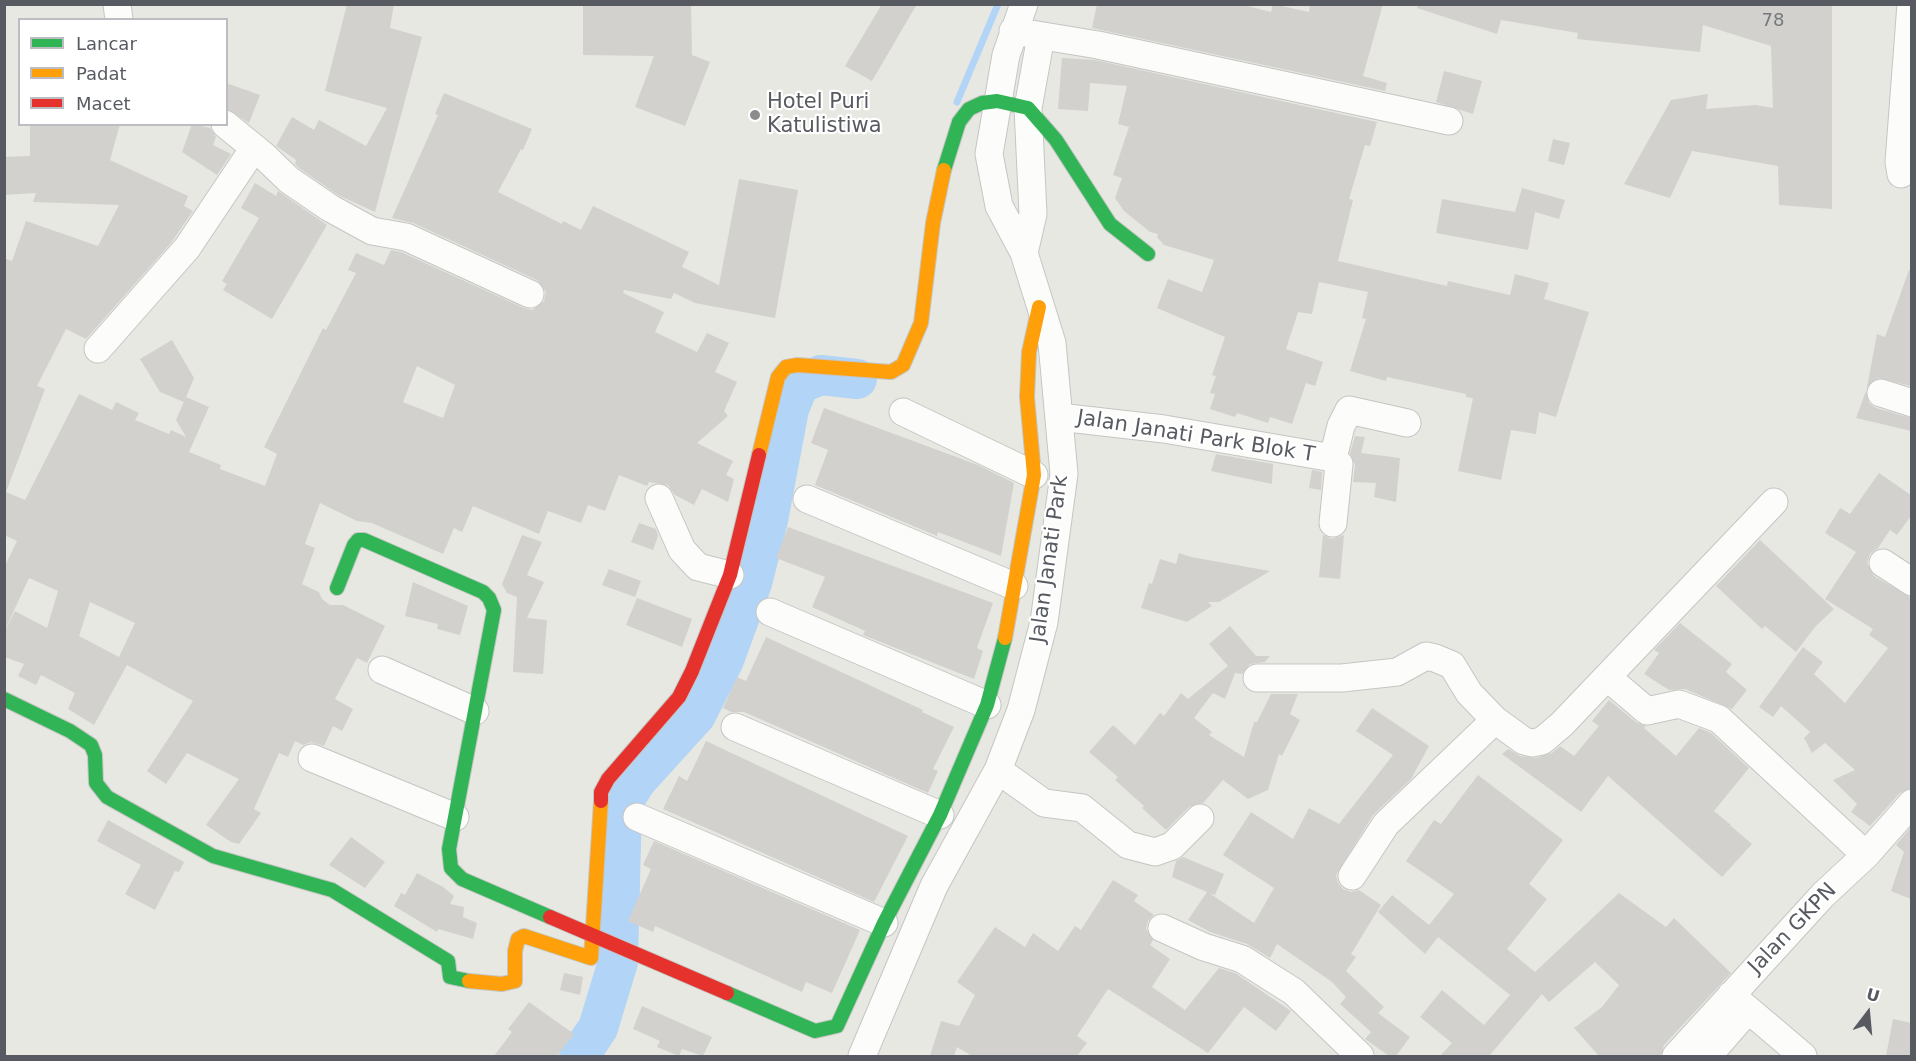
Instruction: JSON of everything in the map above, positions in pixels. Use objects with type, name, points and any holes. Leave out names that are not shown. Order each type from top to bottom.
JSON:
[{"type":"street","name":"Jalan Janati Park","points":[[862,1056],[934,886],[998,770],[1021,710],[1044,622],[1064,474],[1052,343],[1024,253],[999,206],[989,154],[997,101],[1013,31],[1024,4]]},
{"type":"street","points":[[1901,174],[1899,162],[1911,4]]},
{"type":"street","points":[[1013,31],[1098,45],[1449,121]]},
{"type":"street","points":[[1024,253],[1033,214],[1028,108],[1041,36]]},
{"type":"street","points":[[4,699],[70,731],[91,745],[95,755],[96,783],[107,797],[213,856],[332,890],[444,958],[450,963],[450,977],[455,980],[502,984],[516,981],[514,951],[518,939],[524,936],[591,958],[598,939],[601,792],[608,779],[679,697],[692,671],[730,575],[778,377],[786,367],[797,365],[891,372],[903,365],[921,323],[933,224],[951,142],[959,122],[969,110],[982,103],[997,101],[1028,108],[1056,140],[1110,224],[1148,254]]},
{"type":"street","points":[[227,126],[288,180],[330,208],[372,231],[406,237],[530,294]]},
{"type":"street","points":[[98,349],[187,248],[254,148]]},
{"type":"street","points":[[337,588],[354,545],[358,540],[364,540],[483,592],[494,610],[449,849],[451,868],[462,879],[815,1031],[828,1030],[837,1026],[884,923],[940,815],[987,705],[1008,625],[1034,475],[1028,386],[1029,352],[1039,307]]},
{"type":"street","points":[[1881,393],[1911,403]]},
{"type":"street","name":"Jalan Janati Park Blok T","points":[[1333,458],[1335,442],[1349,410],[1407,423]]},
{"type":"street","points":[[903,412],[1034,475]]},
{"type":"street","name":"Jalan Janati Park Blok T","points":[[1059,417],[1164,429],[1333,458],[1339,464],[1332,523]]},
{"type":"street","points":[[659,498],[682,550],[698,567],[730,575]]},
{"type":"street","points":[[807,498],[1014,586]]},
{"type":"street","points":[[1257,678],[1342,678],[1397,672],[1426,656],[1452,664],[1469,693],[1495,720],[1524,741],[1532,743],[1542,741],[1607,677],[1774,502]]},
{"type":"street","points":[[1882,563],[1911,582]]},
{"type":"street","points":[[770,612],[987,705]]},
{"type":"street","points":[[382,670],[475,711]]},
{"type":"street","points":[[1607,677],[1647,711],[1678,704],[1719,719],[1866,855]]},
{"type":"street","points":[[1352,876],[1386,824],[1495,720]]},
{"type":"street","points":[[735,727],[940,815]]},
{"type":"street","points":[[312,758],[455,817]]},
{"type":"street","points":[[998,770],[1044,803],[1082,808],[1128,845],[1155,852],[1172,846],[1200,818]]},
{"type":"street","name":"Jalan GKPN","points":[[1676,1056],[1740,1002],[1822,894],[1866,855],[1911,803]]},
{"type":"street","points":[[637,816],[884,923]]},
{"type":"street","points":[[1162,928],[1204,947],[1242,959],[1285,987],[1360,1056]]},
{"type":"street","points":[[1708,1056],[1740,1002],[1803,1056]]},
{"type":"building","points":[[347,4],[394,4],[390,28],[422,37],[375,212],[338,195],[299,168],[295,164],[296,160],[276,146],[292,117],[314,130],[319,120],[366,146],[387,108],[325,91]]},
{"type":"building","points":[[583,4],[691,5],[692,55],[710,62],[685,126],[635,107],[654,56],[583,55]]},
{"type":"building","points":[[882,4],[917,4],[872,81],[845,66]]},
{"type":"building","points":[[1097,4],[1239,4],[1271,12],[1273,4],[1309,12],[1310,4],[1383,4],[1363,76],[1387,83],[1385,91],[1092,28]]},
{"type":"building","points":[[1418,4],[1832,4],[1832,209],[1779,205],[1778,166],[1692,151],[1670,198],[1624,184],[1671,100],[1708,94],[1706,109],[1755,105],[1773,108],[1771,46],[1703,25],[1700,52],[1577,39],[1578,33],[1501,20],[1497,34],[1417,8]]},
{"type":"building","points":[[1062,58],[1095,60],[1377,122],[1370,146],[1365,145],[1349,199],[1353,200],[1338,261],[1447,286],[1448,281],[1510,295],[1515,274],[1549,283],[1544,299],[1589,312],[1556,417],[1539,412],[1536,434],[1511,430],[1501,480],[1458,471],[1473,398],[1466,397],[1466,394],[1387,377],[1386,381],[1350,371],[1366,319],[1362,318],[1368,292],[1319,282],[1312,314],[1298,312],[1286,349],[1323,362],[1315,386],[1306,383],[1292,424],[1270,417],[1268,423],[1237,413],[1235,417],[1210,409],[1215,394],[1210,393],[1216,376],[1212,375],[1225,337],[1157,308],[1168,279],[1202,292],[1214,260],[1164,245],[1157,237],[1158,234],[1150,232],[1124,211],[1115,198],[1122,178],[1113,175],[1129,127],[1118,124],[1127,86],[1090,83],[1088,111],[1058,109]]},
{"type":"building","points":[[1444,71],[1482,81],[1473,114],[1436,102]]},
{"type":"building","points":[[228,84],[260,95],[249,123],[228,109]]},
{"type":"building","points":[[444,93],[532,129],[523,150],[521,149],[498,192],[562,224],[563,221],[581,230],[593,206],[689,252],[682,267],[719,285],[739,179],[798,190],[775,318],[695,303],[674,293],[671,299],[624,290],[623,293],[664,312],[655,332],[697,352],[707,333],[729,343],[715,372],[737,382],[724,411],[728,416],[697,443],[733,461],[726,475],[734,479],[728,502],[702,489],[694,505],[675,495],[668,485],[649,482],[647,486],[619,475],[605,511],[588,505],[581,523],[548,511],[539,534],[473,506],[462,532],[454,528],[443,554],[372,523],[357,521],[320,503],[305,544],[315,548],[302,584],[319,592],[322,599],[330,605],[343,605],[385,626],[367,663],[357,658],[335,699],[353,709],[342,731],[333,726],[324,746],[311,742],[303,745],[295,741],[288,757],[279,753],[254,809],[261,813],[239,844],[231,842],[206,825],[239,779],[187,753],[166,784],[147,771],[193,701],[127,665],[94,725],[68,709],[75,693],[41,675],[36,685],[18,676],[24,664],[4,657],[4,632],[4,568],[17,541],[4,535],[4,258],[12,261],[26,221],[98,246],[119,205],[33,202],[36,193],[4,195],[4,157],[30,156],[30,126],[119,126],[110,160],[188,196],[184,206],[193,211],[171,243],[86,339],[66,329],[37,386],[45,389],[6,492],[25,500],[79,394],[112,410],[116,402],[139,413],[135,420],[169,434],[171,430],[186,437],[176,420],[186,397],[209,407],[189,452],[221,465],[220,469],[265,486],[277,454],[264,447],[323,328],[326,330],[356,273],[348,270],[356,253],[384,265],[391,250],[401,252],[524,308],[532,310],[544,301],[546,292],[537,280],[413,223],[392,218],[438,115],[435,114]],"holes":[[[417,366],[455,385],[443,418],[403,402]],[[29,578],[58,591],[47,628],[15,611],[4,632]],[[90,602],[135,623],[119,657],[79,636]]]},
{"type":"building","points":[[191,126],[201,126],[210,128],[216,137],[213,145],[231,154],[217,175],[182,152]]},
{"type":"building","points":[[1553,139],[1570,143],[1564,165],[1548,161]]},
{"type":"building","points":[[255,183],[276,196],[278,191],[327,225],[272,319],[223,290],[227,284],[222,281],[259,218],[241,208]]},
{"type":"building","points":[[1522,188],[1565,200],[1559,219],[1535,212],[1528,250],[1436,233],[1442,199],[1515,212]]},
{"type":"building","points":[[1909,270],[1911,270],[1911,386],[1878,378],[1867,387],[1877,334],[1885,337]]},
{"type":"building","points":[[172,340],[194,378],[184,402],[160,392],[140,359]]},
{"type":"building","points":[[1866,391],[1869,403],[1876,408],[1911,418],[1911,431],[1856,418]]},
{"type":"building","points":[[824,408],[978,465],[1014,483],[1001,556],[938,532],[937,536],[815,485],[828,450],[811,443]]},
{"type":"building","points":[[1355,436],[1365,437],[1361,453],[1400,458],[1396,502],[1374,497],[1376,483],[1353,482],[1355,465],[1350,453]]},
{"type":"building","points":[[1216,454],[1273,464],[1272,484],[1211,471]]},
{"type":"building","points":[[1312,470],[1322,472],[1321,490],[1309,488]]},
{"type":"building","points":[[1879,473],[1911,495],[1911,516],[1897,535],[1890,530],[1878,548],[1870,554],[1867,563],[1874,576],[1911,598],[1911,788],[1900,793],[1870,826],[1851,812],[1857,804],[1833,780],[1855,770],[1825,743],[1812,753],[1804,738],[1810,732],[1781,706],[1773,717],[1759,707],[1803,647],[1823,662],[1814,674],[1845,703],[1888,648],[1869,635],[1873,629],[1825,599],[1856,552],[1825,533],[1840,508],[1850,514]]},
{"type":"building","points":[[639,523],[656,529],[658,536],[653,550],[631,542]]},
{"type":"building","points":[[788,527],[993,603],[977,648],[983,651],[974,679],[863,635],[865,631],[812,607],[825,577],[776,558]]},
{"type":"building","points":[[522,535],[542,542],[527,575],[544,582],[527,618],[547,620],[543,674],[513,672],[517,597],[507,593],[502,584]]},
{"type":"building","points":[[1323,535],[1332,539],[1344,535],[1340,579],[1319,577]]},
{"type":"building","points":[[1760,540],[1834,609],[1815,627],[1796,652],[1765,626],[1762,629],[1716,586]]},
{"type":"building","points":[[1179,553],[1270,571],[1219,602],[1208,602],[1212,606],[1187,622],[1141,608],[1160,559],[1176,564]]},
{"type":"building","points":[[609,569],[641,581],[635,597],[602,585]]},
{"type":"building","points":[[413,582],[468,606],[460,635],[437,629],[438,624],[405,616]]},
{"type":"building","points":[[637,598],[692,619],[682,647],[626,625]]},
{"type":"building","points":[[1680,623],[1732,664],[1726,672],[1747,690],[1732,709],[1685,689],[1669,690],[1644,674],[1659,653],[1654,650]]},
{"type":"building","points":[[1230,626],[1256,656],[1270,656],[1265,662],[1250,664],[1242,674],[1235,673],[1225,699],[1213,693],[1194,718],[1212,732],[1209,735],[1244,757],[1254,722],[1257,722],[1271,694],[1298,694],[1290,714],[1300,720],[1282,756],[1279,754],[1268,790],[1248,799],[1223,780],[1203,803],[1189,807],[1166,830],[1115,780],[1118,777],[1089,752],[1113,725],[1135,745],[1160,713],[1164,716],[1181,693],[1188,699],[1228,666],[1209,644]]},
{"type":"building","points":[[766,637],[923,710],[922,712],[954,727],[933,769],[938,771],[928,793],[744,712],[731,712],[723,708],[737,677],[746,681]]},
{"type":"building","points":[[1609,700],[1637,723],[1646,726],[1644,728],[1676,756],[1699,728],[1711,733],[1749,768],[1714,811],[1731,825],[1728,827],[1731,826],[1752,844],[1722,877],[1608,776],[1581,812],[1502,754],[1508,749],[1520,756],[1535,758],[1552,753],[1560,746],[1574,756],[1599,726],[1592,721]]},
{"type":"building","points":[[1372,708],[1429,746],[1411,779],[1373,815],[1336,875],[1343,889],[1351,892],[1359,890],[1381,905],[1351,954],[1356,957],[1346,971],[1384,1007],[1378,1013],[1410,1037],[1396,1056],[1389,1056],[1365,1039],[1371,1032],[1340,1004],[1346,997],[1332,982],[1277,944],[1270,958],[1247,944],[1210,932],[1188,920],[1207,892],[1172,877],[1176,861],[1183,857],[1224,874],[1215,895],[1209,893],[1254,923],[1274,888],[1223,855],[1251,812],[1293,839],[1309,808],[1339,824],[1393,755],[1356,731]]},
{"type":"building","points":[[706,741],[908,836],[874,902],[663,809],[679,776],[687,781]]},
{"type":"building","points":[[1478,775],[1563,840],[1529,884],[1547,899],[1507,949],[1535,972],[1619,893],[1666,927],[1674,918],[1731,973],[1664,1045],[1661,1056],[1599,1056],[1574,1028],[1602,1007],[1619,985],[1595,962],[1549,1002],[1542,994],[1489,1056],[1440,1056],[1452,1043],[1420,1017],[1442,990],[1484,1025],[1510,995],[1438,937],[1425,954],[1378,912],[1392,895],[1429,925],[1454,894],[1406,861],[1434,820],[1441,824]]},
{"type":"building","points":[[108,820],[184,862],[179,872],[175,871],[155,910],[125,894],[141,865],[97,841]]},
{"type":"building","points":[[1911,827],[1911,899],[1891,891],[1904,852],[1896,845]]},
{"type":"building","points":[[351,837],[385,862],[365,888],[329,865]]},
{"type":"building","points":[[654,841],[860,930],[832,993],[806,982],[802,992],[655,926],[653,932],[628,921],[651,869],[643,865]]},
{"type":"building","points":[[417,873],[443,887],[454,896],[450,904],[464,907],[463,917],[477,923],[473,939],[438,929],[437,932],[394,906],[401,893],[405,895]]},
{"type":"building","points":[[1113,880],[1138,895],[1134,901],[1154,915],[1148,921],[1146,929],[1153,940],[1150,945],[1170,959],[1152,987],[1185,1010],[1219,968],[1235,973],[1291,1011],[1276,1031],[1244,1007],[1208,1053],[1108,989],[1077,1036],[1087,1043],[1077,1056],[972,1056],[957,1047],[954,1056],[930,1056],[941,1021],[959,1026],[975,995],[957,982],[995,927],[1025,947],[1033,933],[1058,951],[1075,926],[1081,930]]},
{"type":"building","points":[[564,973],[583,977],[580,995],[560,990]]},
{"type":"building","points":[[529,1002],[574,1034],[557,1056],[494,1056],[512,1032],[508,1029]]},
{"type":"building","points":[[642,1006],[712,1037],[703,1056],[682,1049],[679,1056],[657,1047],[660,1041],[633,1029]]},
{"type":"building","points":[[1893,1019],[1911,1023],[1911,1056],[1886,1056]]},
{"type":"waterway","points":[[957,102],[998,4]]},
{"type":"waterway","points":[[579,1056],[598,1028],[618,962],[622,804],[636,781],[696,715],[724,660],[752,583],[768,520],[789,409],[799,384],[821,375],[857,379]]},
{"type":"traffic: fast","points":[[944,170],[959,122],[969,109],[982,103],[997,101],[1028,108],[1056,140],[1110,224],[1148,254]]},
{"type":"traffic: fast","points":[[337,588],[354,545],[358,540],[364,540],[483,592],[489,598],[494,610],[449,849],[451,868],[462,879],[550,917]]},
{"type":"traffic: fast","points":[[727,993],[815,1031],[837,1026],[884,923],[940,815],[987,705],[1005,638]]},
{"type":"traffic: fast","points":[[4,699],[70,731],[91,745],[95,755],[96,783],[107,797],[213,856],[332,890],[448,961],[450,977],[469,981]]},
{"type":"traffic: slow","points":[[759,455],[778,377],[786,367],[797,365],[891,372],[903,365],[921,323],[933,223],[944,170]]},
{"type":"traffic: slow","points":[[1005,638],[1034,475],[1027,397],[1029,352],[1039,307]]},
{"type":"traffic: slow","points":[[469,981],[502,984],[515,981],[515,951],[518,939],[524,936],[591,958],[601,801]]},
{"type":"traffic: jam","points":[[601,801],[601,792],[608,779],[679,697],[692,671],[730,575],[759,455]]},
{"type":"traffic: jam","points":[[550,917],[727,993]]},
{"type":"place","name":"Hotel Puri Katulistiwa","points":[[755,115]]}]
